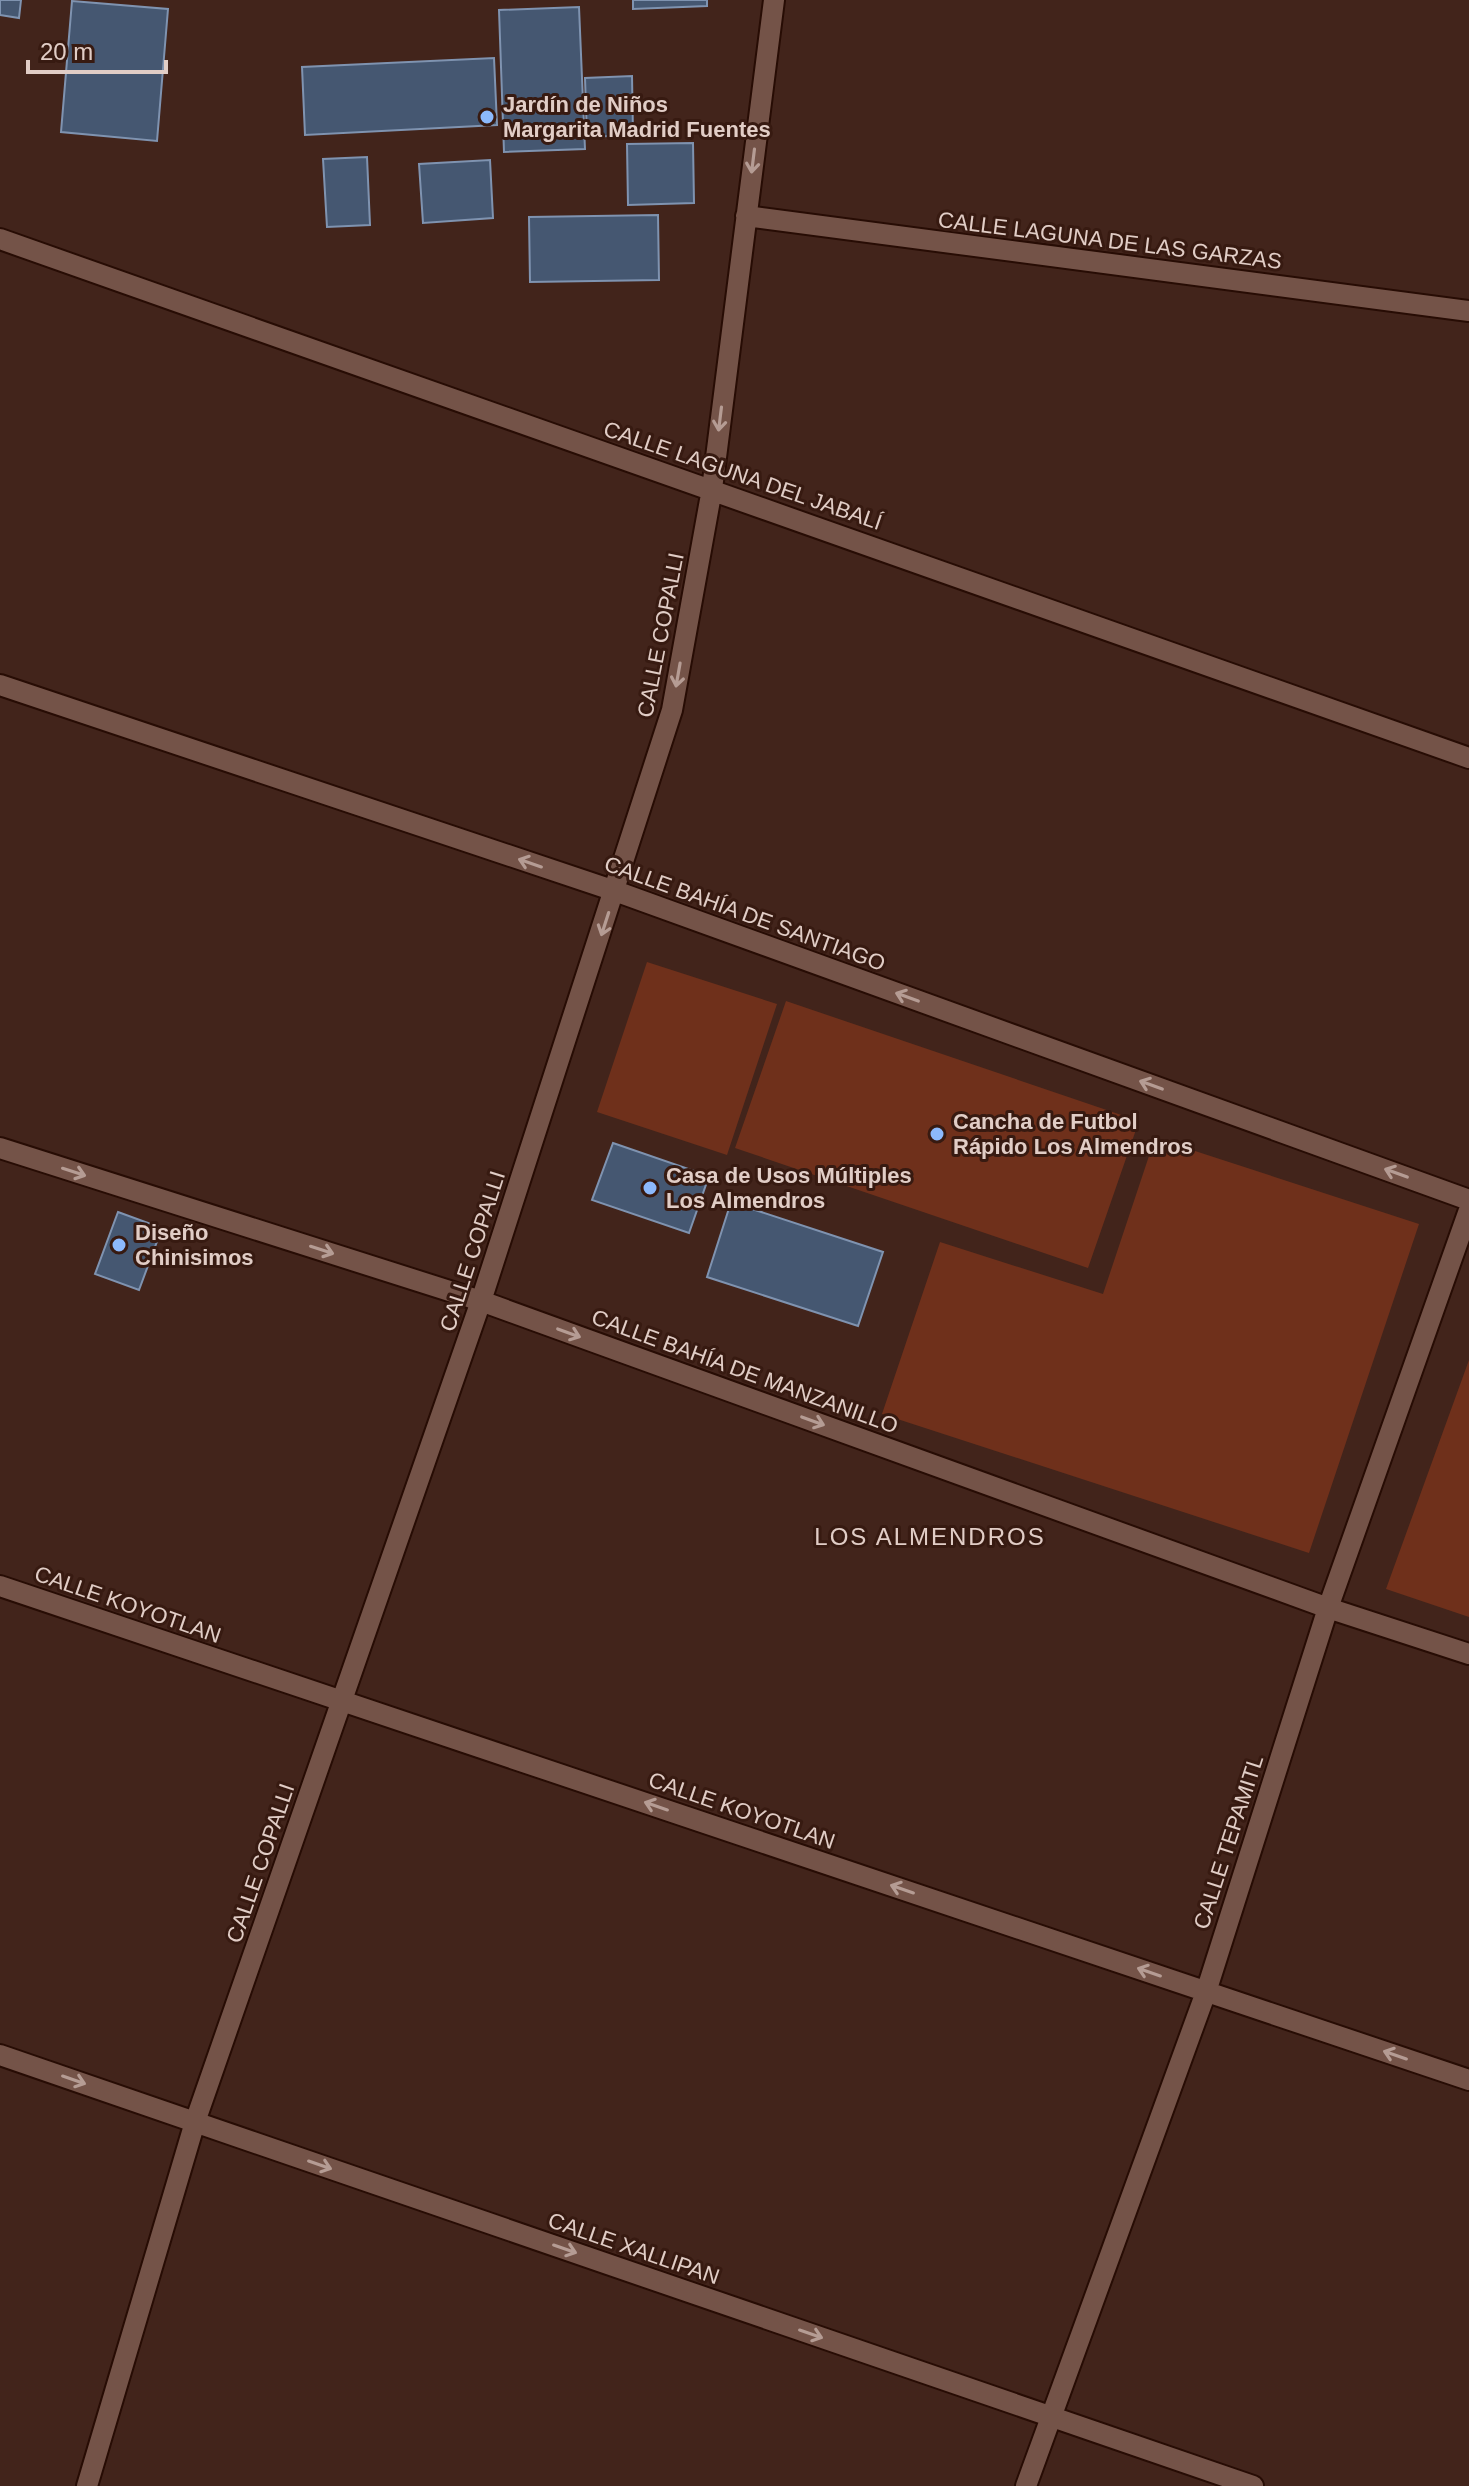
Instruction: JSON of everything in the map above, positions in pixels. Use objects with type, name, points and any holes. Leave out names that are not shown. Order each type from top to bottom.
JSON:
[{"type":"street","name":"CALLE COPALLI","points":[[87,2486],[195,2122],[481,1301],[672,710],[712,489],[774,0]]},
{"type":"street","name":"CALLE LAGUNA DE LAS GARZAS","points":[[746,216],[1469,311]]},
{"type":"street","name":"CALLE LAGUNA DEL JABALÍ","points":[[0,239],[1469,758]]},
{"type":"street","name":"CALLE BAHÍA DE SANTIAGO","points":[[0,685],[615,891],[1469,1200]]},
{"type":"street","name":"CALLE BAHÍA DE MANZANILLO","points":[[0,1148],[481,1301],[1328,1608],[1469,1654]]},
{"type":"street","name":"CALLE TEPAMITL","points":[[1026,2486],[1206,1992],[1328,1608],[1469,1210]]},
{"type":"street","name":"CALLE KOYOTLAN","points":[[0,1586],[1469,2080]]},
{"type":"street","name":"CALLE XALLIPAN","points":[[0,2055],[1253,2486]]},
{"type":"shaded area","points":[[647,962],[777,1004],[727,1155],[597,1112]]},
{"type":"shaded area","name":"Cancha de Futbol Rápido Los Almendros","points":[[786,1001],[1139,1121],[1088,1268],[735,1148]]},
{"type":"shaded area","points":[[1155,1138],[1419,1224],[1309,1553],[882,1414],[940,1242],[1103,1294]]},
{"type":"shaded area","points":[[1469,1360],[1469,1617],[1386,1589]]},
{"type":"building","points":[[0,0],[21,0],[19,18],[0,15]]},
{"type":"building","points":[[633,0],[707,0],[707,6],[633,9]]},
{"type":"building","points":[[72,1],[168,9],[157,141],[61,132]]},
{"type":"building","points":[[579,7],[585,149],[504,152],[499,10]]},
{"type":"building","points":[[494,58],[497,125],[305,135],[302,67]]},
{"type":"building","points":[[632,76],[633,135],[587,137],[585,78]]},
{"type":"building","points":[[693,143],[694,203],[628,205],[627,144]]},
{"type":"building","points":[[367,157],[370,225],[327,227],[323,159]]},
{"type":"building","points":[[490,160],[493,218],[423,223],[419,164]]},
{"type":"building","points":[[658,215],[659,280],[530,282],[529,217]]},
{"type":"building","name":"Casa de Usos Múltiples Los Almendros","points":[[613,1143],[709,1176],[689,1233],[592,1200]]},
{"type":"building","points":[[731,1202],[883,1252],[858,1326],[707,1277]]},
{"type":"building","points":[[118,1212],[162,1228],[139,1290],[95,1274]]},
{"type":"place","name":"Jardín de Niños Margarita Madrid Fuentes","points":[[487,117]]},
{"type":"place","name":"Cancha de Futbol Rápido Los Almendros","points":[[937,1134]]},
{"type":"place","name":"Casa de Usos Múltiples Los Almendros","points":[[650,1188]]},
{"type":"place","name":"Diseño Chinisimos","points":[[119,1245]]},
{"type":"district","name":"LOS ALMENDROS","points":[[930,1537]]}]
